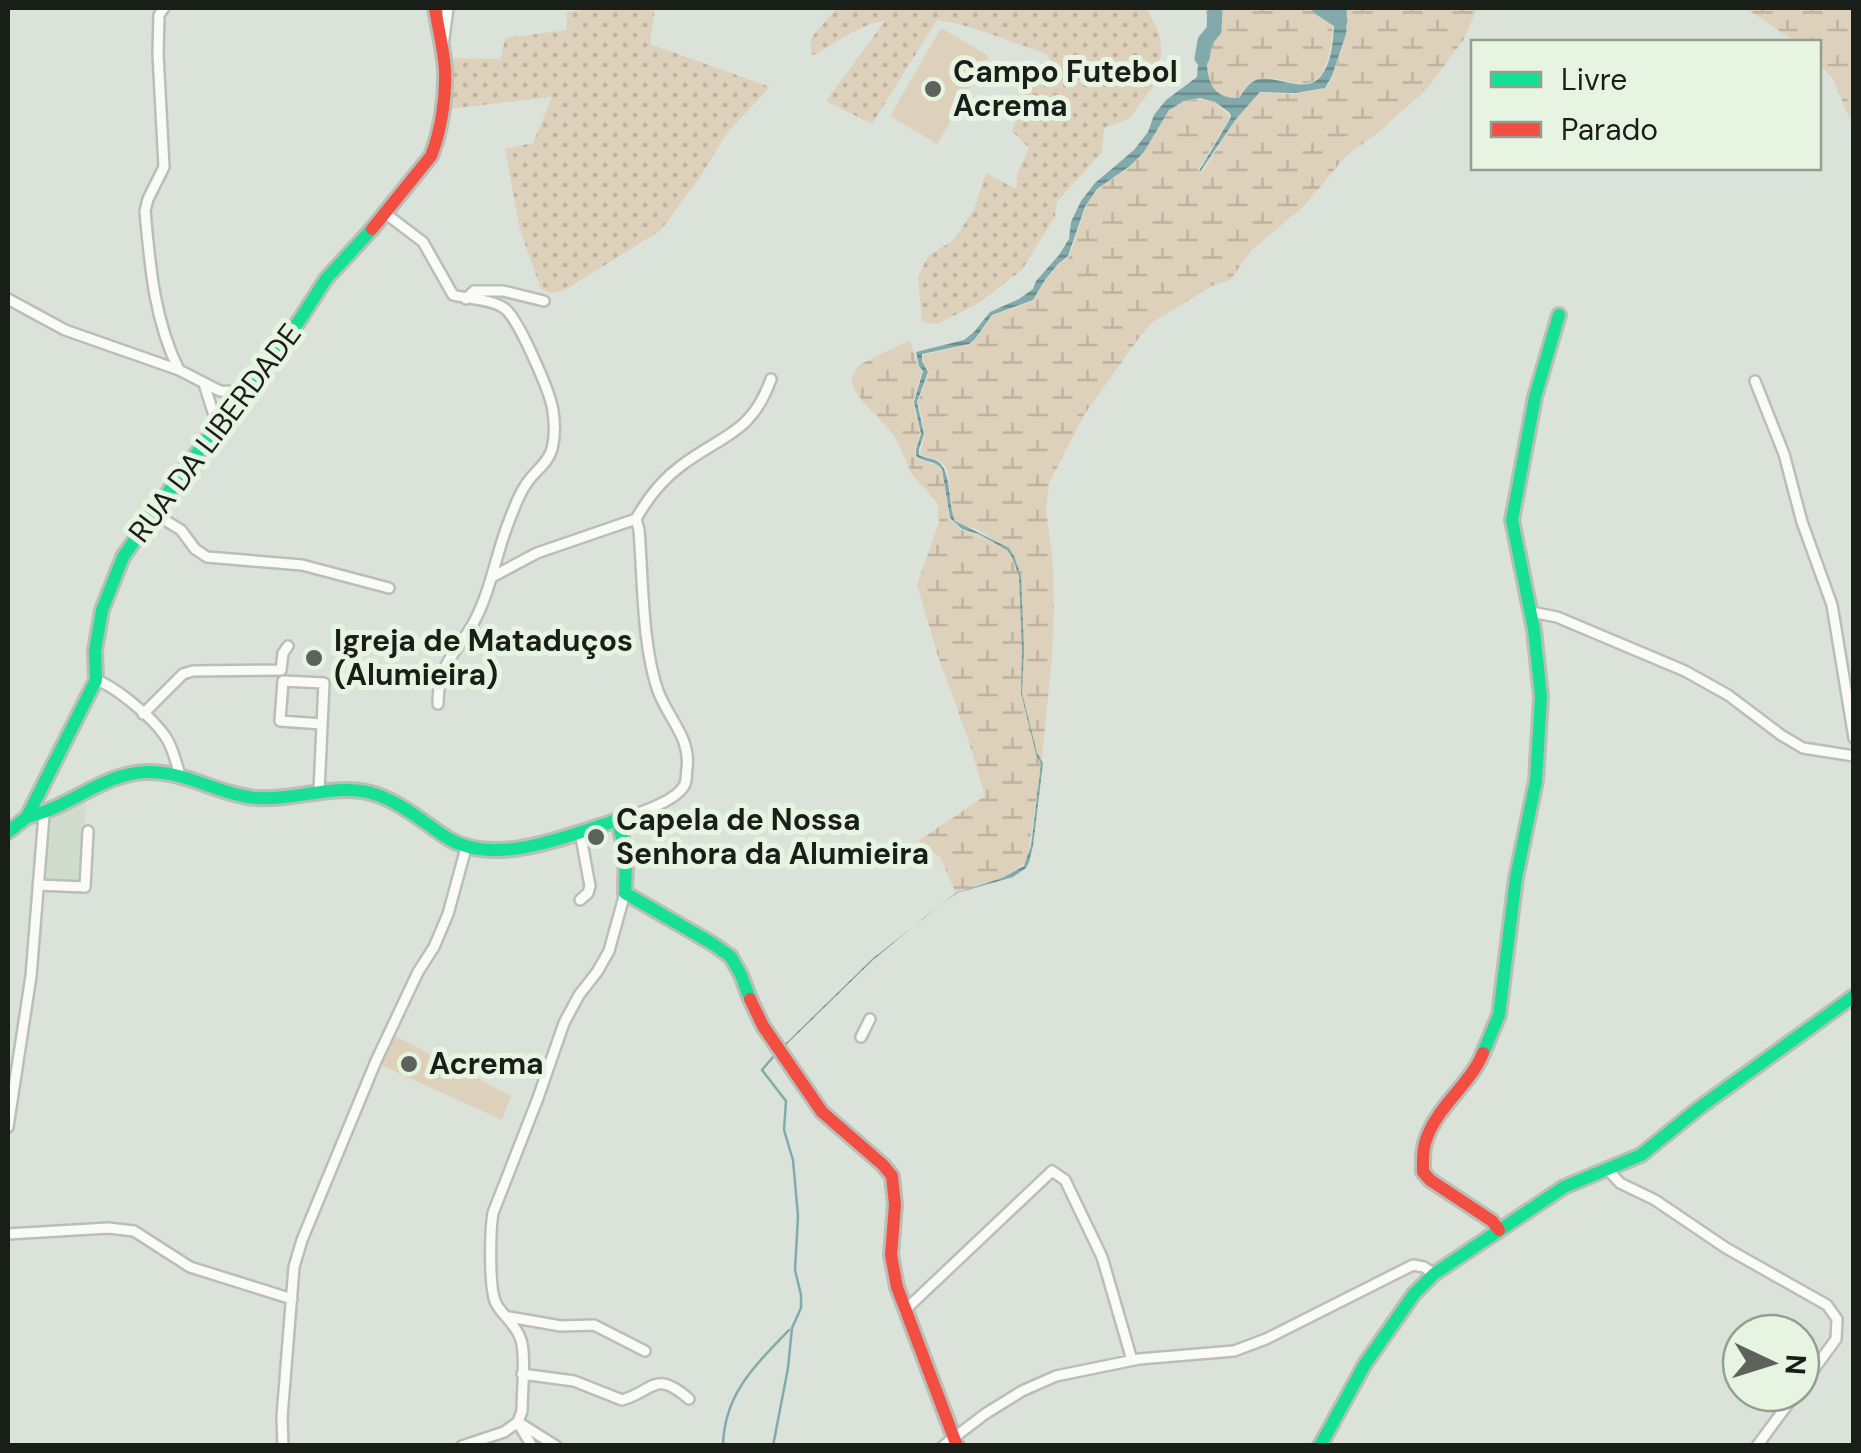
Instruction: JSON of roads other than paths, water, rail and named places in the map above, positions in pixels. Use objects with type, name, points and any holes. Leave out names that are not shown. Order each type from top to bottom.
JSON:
[{"type":"street","name":"RUA DA LIBERDADE","points":[[8,832],[27,817],[96,680],[95,651],[102,610],[123,557],[326,279],[386,214],[430,156],[443,103],[444,71],[435,8]]},
{"type":"street","name":"RUA DA LIBERDADE","points":[[442,48],[448,8]]},
{"type":"street","points":[[160,10],[158,54],[164,167],[145,211],[152,288],[179,370]]},
{"type":"street","points":[[386,214],[422,242],[452,295],[508,310],[518,324],[553,406],[555,434],[551,455],[525,484],[474,622],[446,661],[438,684],[438,704]]},
{"type":"street","points":[[466,299],[474,291],[503,291],[544,301]]},
{"type":"street","points":[[8,299],[65,330],[179,370],[220,390],[244,392]]},
{"type":"street","points":[[1499,1230],[1492,1221],[1430,1180],[1423,1172],[1422,1158],[1430,1128],[1478,1064],[1500,1015],[1516,878],[1536,782],[1541,696],[1512,520],[1535,397],[1560,316]]},
{"type":"street","points":[[27,817],[44,815],[126,774],[169,772],[254,798],[346,790],[370,792],[466,848],[486,851],[547,842],[647,810],[674,795],[685,784],[688,756],[681,732],[653,678],[636,520],[642,507],[680,466],[745,424],[764,401],[772,378]]},
{"type":"street","points":[[1530,612],[1557,618],[1685,671],[1728,695],[1804,748],[1848,755],[1853,737],[1832,606],[1802,522],[1784,454],[1755,381]]},
{"type":"street","points":[[204,384],[218,428]]},
{"type":"street","points":[[154,512],[181,530],[194,549],[207,557],[302,564],[390,588]]},
{"type":"street","points":[[492,578],[537,553],[636,520]]},
{"type":"street","points":[[288,646],[283,653],[280,722],[322,724]]},
{"type":"street","points":[[143,714],[183,674],[192,672],[324,682],[319,792]]},
{"type":"street","points":[[96,680],[106,683],[166,738],[180,774]]},
{"type":"street","points":[[8,1127],[31,976],[44,815]]},
{"type":"street","points":[[462,1446],[504,1432],[518,1422],[522,1412],[522,1341],[510,1317],[494,1299],[492,1213],[564,1023],[609,951],[625,892],[626,858],[618,820]]},
{"type":"street","points":[[38,884],[85,887],[88,830]]},
{"type":"street","points":[[580,832],[590,886],[580,900]]},
{"type":"street","points":[[284,1446],[282,1417],[294,1266],[376,1061],[448,914],[466,848]]},
{"type":"street","points":[[625,892],[731,957],[762,1026],[810,1097],[892,1176],[892,1269],[904,1311],[956,1441]]},
{"type":"street","points":[[1320,1446],[1364,1364],[1414,1294],[1434,1274],[1564,1187],[1641,1155],[1854,996]]},
{"type":"street","points":[[861,1036],[870,1019]]},
{"type":"street","points":[[1608,1170],[1620,1183],[1828,1305],[1837,1319],[1836,1339],[1821,1360]]},
{"type":"street","points":[[904,1311],[1052,1171],[1064,1180],[1102,1257],[1132,1360]]},
{"type":"street","points":[[8,1234],[108,1228],[134,1231],[190,1266],[292,1298]]},
{"type":"street","points":[[943,1446],[956,1441],[1022,1391],[1056,1376],[1132,1360],[1234,1351],[1266,1339],[1412,1265],[1434,1274]]},
{"type":"street","points":[[510,1317],[561,1326],[594,1324],[645,1351]]},
{"type":"street","points":[[522,1374],[574,1381],[622,1400],[656,1383],[678,1390],[689,1399]]},
{"type":"street","points":[[1758,1446],[1782,1413]]},
{"type":"street","points":[[518,1422],[532,1446]]},
{"type":"street","points":[[518,1422],[556,1446]]},
{"type":"water","points":[[1336,8],[1347,8],[1346,34],[1325,88],[1296,93],[1260,92],[1200,172],[1230,113],[1215,102],[1200,98],[1169,110],[1144,152],[1097,189],[1085,207],[1068,256],[1045,280],[1033,300],[992,315],[969,344],[922,354],[928,372],[917,402],[924,434],[919,455],[935,460],[945,470],[955,521],[1009,548],[1021,576],[1024,650],[1022,693],[1043,763],[1033,846],[1026,868],[1013,877],[957,893],[939,906],[956,893],[1002,878],[1024,866],[1031,846],[1041,764],[1021,693],[1019,576],[1007,550],[962,529],[950,518],[942,469],[916,456],[921,434],[914,402],[923,371],[916,352],[964,340],[990,312],[1033,289],[1069,239],[1071,222],[1081,201],[1095,183],[1134,150],[1166,100],[1197,77],[1205,41],[1210,80],[1227,97],[1239,98],[1250,84],[1261,79],[1306,84],[1314,82],[1326,68]]},
{"type":"water","points":[[913,927],[873,960],[784,1047],[809,1084],[782,1047],[872,959]]},
{"type":"waterway","points":[[1202,58],[1205,41],[1214,30],[1215,8]]},
{"type":"waterway","points":[[1320,8],[1340,21]]},
{"type":"waterway","points":[[773,1057],[762,1070],[786,1101],[784,1130],[793,1160],[798,1216],[795,1270],[801,1308],[792,1328],[773,1446]]},
{"type":"waterway","points":[[723,1446],[729,1410],[736,1395],[754,1368],[789,1330]]},
{"type":"place","name":"Campo Futebol Acrema","points":[[933,89]]},
{"type":"place","name":"Igreja de Mataduços (Alumieira)","points":[[314,658]]},
{"type":"place","name":"Capela de Nossa Senhora da Alumieira","points":[[596,837]]},
{"type":"place","name":"Acrema","points":[[409,1064]]}]
